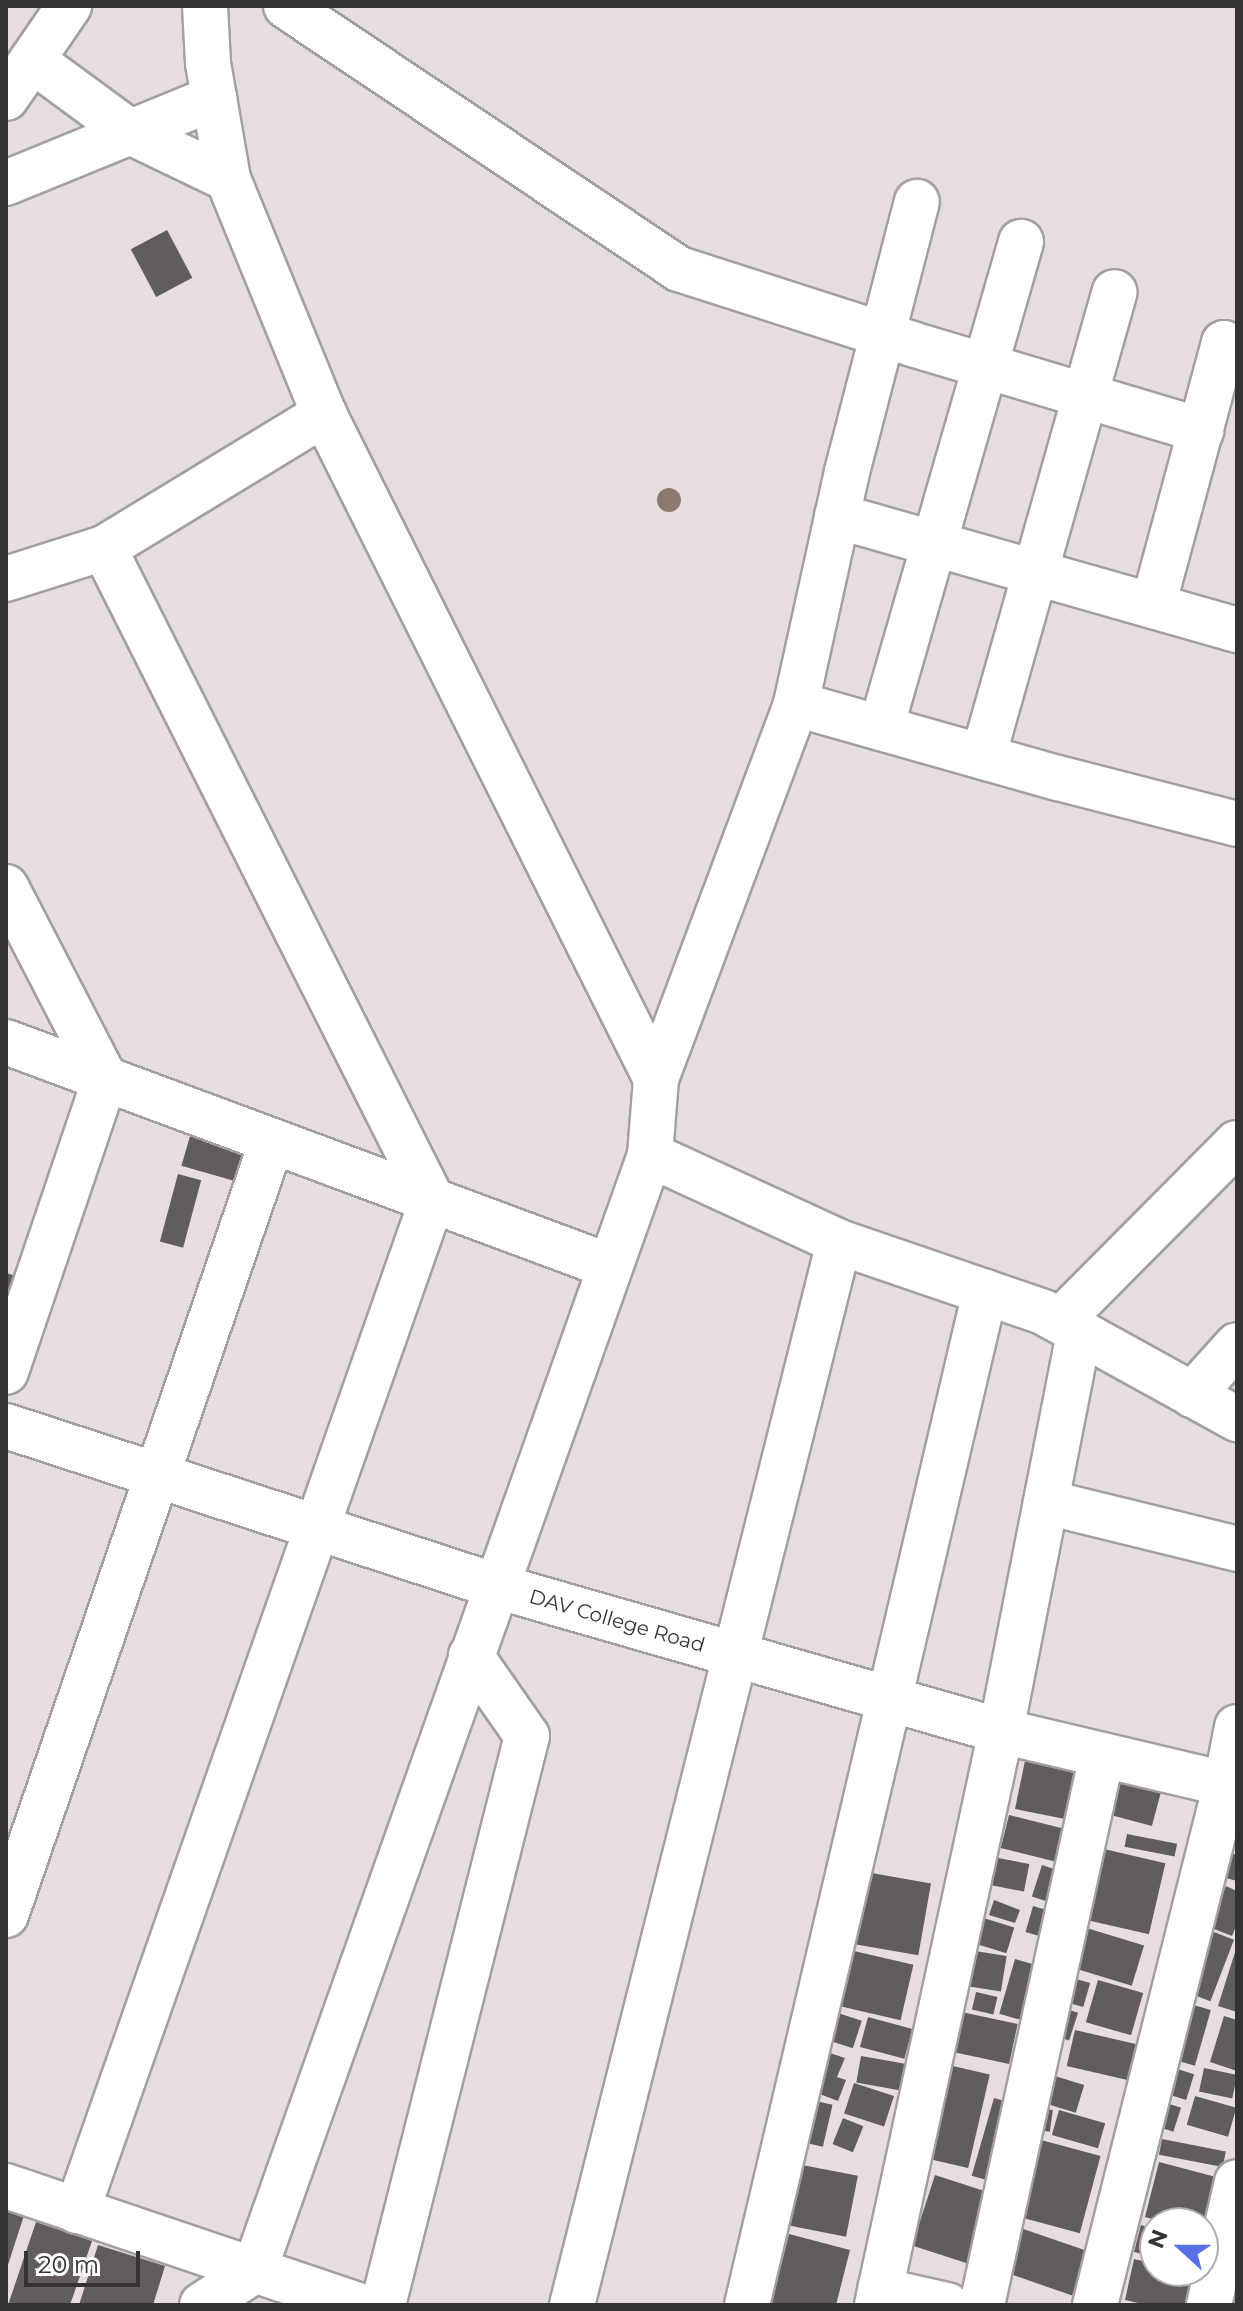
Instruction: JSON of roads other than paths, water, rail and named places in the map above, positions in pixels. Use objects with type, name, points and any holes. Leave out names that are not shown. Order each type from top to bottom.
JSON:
[{"type":"street","points":[[6,98],[69,6]]},
{"type":"street","points":[[205,6],[214,98],[228,179],[324,414],[656,1079]]},
{"type":"street","points":[[286,6],[679,269],[1201,430]]},
{"type":"street","points":[[32,60],[130,132],[228,179]]},
{"type":"street","points":[[6,183],[214,98]]},
{"type":"street","points":[[202,2305],[254,2271],[650,1155],[656,1079],[796,704],[837,516],[917,202]]},
{"type":"street","points":[[881,728],[1021,242]]},
{"type":"street","points":[[983,757],[1115,292]]},
{"type":"street","points":[[1153,606],[1224,343],[1237,350]]},
{"type":"street","points":[[6,579],[104,548],[324,414]]},
{"type":"street","points":[[837,516],[1237,630]]},
{"type":"street","points":[[77,2211],[432,1200],[104,548]]},
{"type":"street","points":[[796,704],[1237,824]]},
{"type":"street","points":[[6,887],[105,1079],[6,1372]]},
{"type":"street","points":[[6,1042],[609,1266]]},
{"type":"street","points":[[6,1915],[272,1141]]},
{"type":"street","points":[[947,2305],[879,2298],[1001,1731],[1046,1502],[1070,1327],[1237,1143]]},
{"type":"street","points":[[650,1155],[839,1242],[985,1292],[1070,1327],[1237,1419]]},
{"type":"street","points":[[572,2305],[839,1242]]},
{"type":"street","points":[[747,2305],[892,1701],[985,1292]]},
{"type":"street","points":[[1192,1395],[1237,1345]]},
{"type":"street","name":"DAV College Road","points":[[6,1426],[496,1586],[1001,1731],[1232,1785]]},
{"type":"street","points":[[1046,1502],[1237,1549]]},
{"type":"street","points":[[383,2305],[527,1736],[471,1656]]},
{"type":"street","points":[[1095,2305],[1232,1785],[1237,1727]]},
{"type":"street","points":[[982,2305],[1102,1755]]},
{"type":"street","points":[[1209,2305],[1237,2182]]},
{"type":"street","points":[[6,2186],[357,2305]]}]
